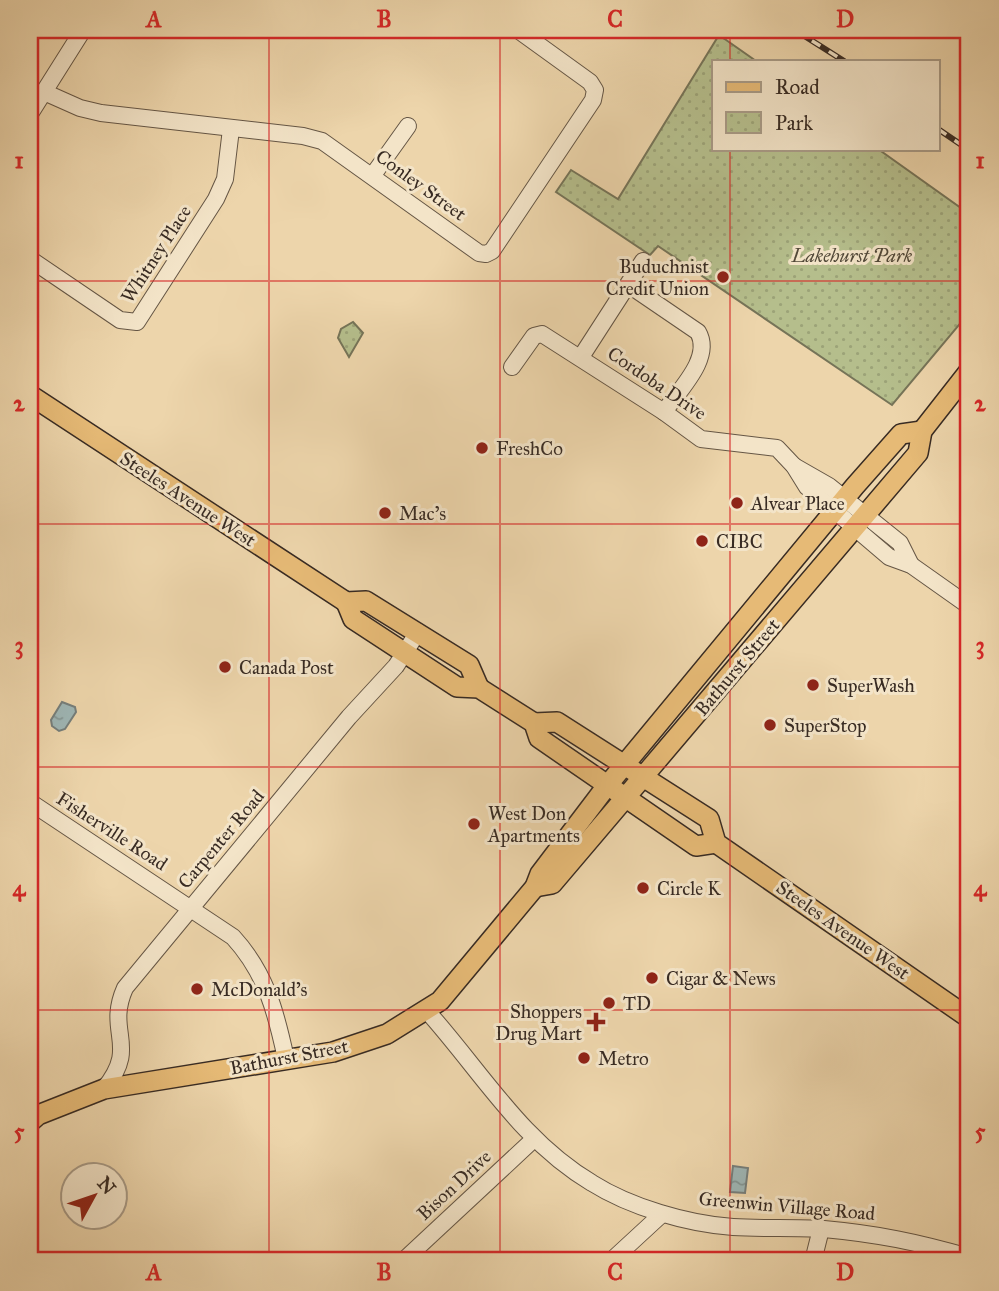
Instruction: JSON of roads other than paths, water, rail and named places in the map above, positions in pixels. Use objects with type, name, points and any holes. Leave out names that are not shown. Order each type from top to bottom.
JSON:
[{"type":"main road","name":"Bathurst Street","points":[[535,887],[552,884],[643,778],[918,453],[922,430],[965,383]]},
{"type":"main road","name":"Steeles Avenue West","points":[[30,396],[346,602],[366,601],[469,665],[479,688]]},
{"type":"main road","name":"Bathurst Street","points":[[30,1122],[38,1115],[104,1089],[333,1052],[387,1034],[427,1011],[463,976],[535,887],[540,874],[606,787],[839,505],[901,434],[922,430]]},
{"type":"main road","name":"Steeles Avenue West","points":[[346,602],[352,619],[457,687],[479,688],[534,723],[556,722],[709,819],[716,843],[969,1018]]},
{"type":"main road","name":"Steeles Avenue West","points":[[534,723],[539,738],[624,799],[696,846],[716,843]]},
{"type":"street","points":[[30,114],[83,30]]},
{"type":"street","name":"Conley Street","points":[[44,92],[80,108],[101,113],[322,141],[480,253],[492,251],[593,100],[594,90],[590,82],[518,30]]},
{"type":"street","points":[[373,176],[408,126]]},
{"type":"street","name":"Whitney Place","points":[[30,259],[120,320],[137,322],[216,199],[225,179],[232,129]]},
{"type":"street","points":[[581,358],[643,261]]},
{"type":"street","points":[[629,285],[698,332],[703,340],[700,360],[664,412]]},
{"type":"street","name":"Cordoba Drive","points":[[512,367],[537,333],[581,358],[701,439],[777,448],[794,466],[807,487],[839,505],[861,522],[900,543],[911,565],[969,606]]},
{"type":"street","name":"Carpenter Road","points":[[104,1089],[123,1059],[117,1013],[125,988],[406,652],[418,632]]},
{"type":"street","name":"Fisherville Road","points":[[30,802],[220,926],[250,956],[267,986],[286,1059]]},
{"type":"street","name":"Greenwin Village Road","points":[[427,1011],[499,1102],[534,1139],[592,1184],[662,1214],[730,1227],[821,1229],[905,1238],[969,1257]]},
{"type":"street","name":"Bison Drive","points":[[403,1261],[534,1139]]},
{"type":"street","points":[[611,1261],[662,1214]]},
{"type":"street","points":[[813,1261],[821,1229]]},
{"type":"water","points":[[62,702],[75,707],[76,712],[65,729],[59,731],[52,726],[51,720]]},
{"type":"water","points":[[733,1166],[748,1168],[745,1193],[730,1192]]},
{"type":"railway","points":[[795,30],[842,60]]},
{"type":"railway","points":[[940,130],[969,150]]},
{"type":"place","name":"Buduchnist Credit Union","points":[[723,277]]},
{"type":"place","name":"FreshCo","points":[[482,448]]},
{"type":"place","name":"Alvear Place","points":[[737,503]]},
{"type":"place","name":"Mac's","points":[[385,513]]},
{"type":"place","name":"CIBC","points":[[702,541]]},
{"type":"place","name":"Canada Post","points":[[225,667]]},
{"type":"place","name":"SuperWash","points":[[813,685]]},
{"type":"place","name":"SuperStop","points":[[770,725]]},
{"type":"place","name":"West Don Apartments","points":[[474,824]]},
{"type":"place","name":"Circle K","points":[[643,888]]},
{"type":"place","name":"Cigar & News","points":[[652,978]]},
{"type":"place","name":"McDonald's","points":[[197,989]]},
{"type":"place","name":"TD","points":[[609,1003]]},
{"type":"place","name":"Shoppers Drug Mart","points":[[596,1022]]},
{"type":"place","name":"Metro","points":[[584,1058]]},
{"type":"park label","name":"Lakehurst Park","points":[[852,255]]}]
